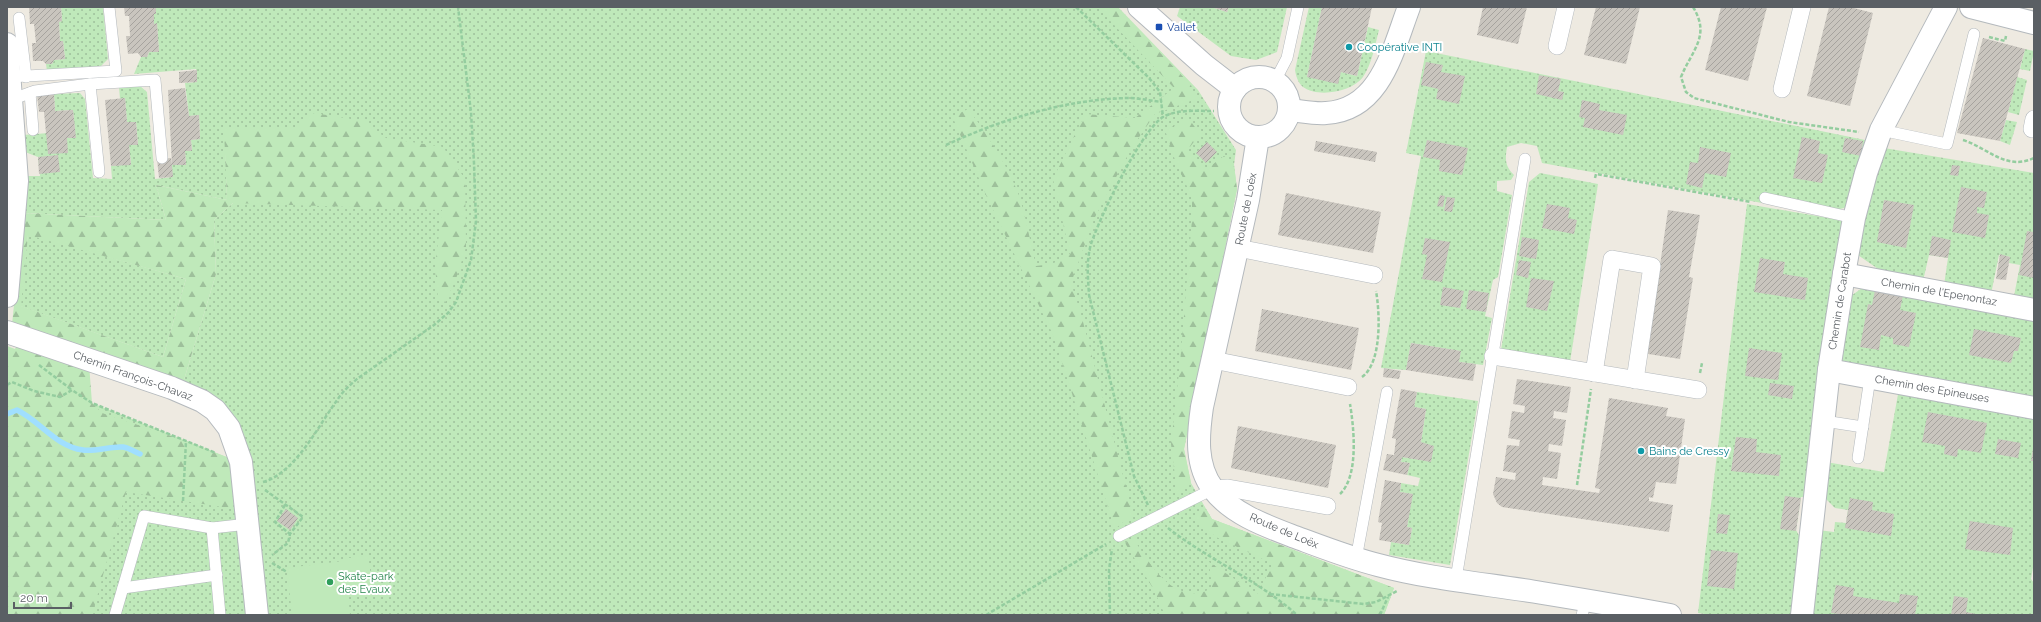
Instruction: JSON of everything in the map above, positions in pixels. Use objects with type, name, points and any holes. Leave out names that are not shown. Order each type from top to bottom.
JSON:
[{"type":"street","points":[[1139,7],[1204,65],[1235,89]]},
{"type":"street","points":[[1290,110],[1327,113],[1345,110],[1366,97],[1373,90],[1385,70],[1409,7]]},
{"type":"street","points":[[1557,46],[1566,7]]},
{"type":"street","points":[[1782,89],[1802,7]]},
{"type":"street","name":"Chemin de Carabot","points":[[1802,615],[1829,370],[1854,218],[1866,173],[1880,130],[1946,7]]},
{"type":"street","points":[[1971,7],[2034,23]]},
{"type":"street","points":[[7,49],[18,77],[20,96],[17,181],[7,296]]},
{"type":"street","points":[[1257,77],[1266,77],[1275,81],[1281,86],[1287,95],[1290,110],[1283,126],[1277,132],[1268,136],[1258,137],[1241,131],[1234,123],[1230,114],[1229,104],[1235,89],[1242,82],[1257,77]]},
{"type":"street","name":"Route de Loëx","points":[[1258,137],[1248,200],[1202,407],[1199,431],[1201,465],[1206,478],[1213,489],[1233,508],[1269,528],[1356,559],[1409,572],[1456,579],[1584,607],[1670,615]]},
{"type":"street","points":[[1238,248],[1374,275]]},
{"type":"street","points":[[1594,373],[1612,259],[1652,266],[1635,380]]},
{"type":"street","name":"Chemin de l'Epenontaz","points":[[1844,274],[2034,310]]},
{"type":"street","name":"Chemin François-Chavaz","points":[[7,332],[172,388],[202,402],[215,410],[229,428],[250,483],[248,524],[258,557],[257,615]]},
{"type":"street","points":[[1493,356],[1698,390]]},
{"type":"street","points":[[1213,360],[1348,387]]},
{"type":"street","name":"Chemin des Epineuses","points":[[1829,370],[2034,408]]},
{"type":"street","points":[[1213,489],[1228,488],[1327,506]]},
{"type":"lane","points":[[19,18],[18,77],[116,71],[109,7]]},
{"type":"lane","points":[[1275,81],[1287,58],[1298,7]]},
{"type":"lane","points":[[1880,130],[1947,144],[1979,35]]},
{"type":"lane","points":[[33,130],[20,96],[90,84],[155,80],[162,158]]},
{"type":"lane","points":[[90,84],[99,172]]},
{"type":"lane","points":[[1456,579],[1525,159]]},
{"type":"lane","points":[[1766,198],[1854,218]]},
{"type":"lane","points":[[1858,458],[1870,378]]},
{"type":"lane","points":[[1356,559],[1387,392]]},
{"type":"lane","points":[[1824,421],[1863,427]]},
{"type":"lane","points":[[1118,536],[1213,489]]},
{"type":"lane","points":[[115,615],[144,516],[212,528],[248,524]]},
{"type":"lane","points":[[212,528],[220,615]]},
{"type":"lane","points":[[123,588],[217,575]]},
{"type":"path","points":[[250,483],[270,480],[293,461],[306,446],[347,388],[357,379],[434,325],[448,313],[456,302],[471,260],[476,220],[471,112],[458,7]]},
{"type":"path","points":[[1076,7],[1149,78],[1160,92],[1164,117]]},
{"type":"path","points":[[1693,7],[1700,19],[1702,31],[1697,46],[1681,77],[1686,92],[1694,98],[1789,122],[1867,134],[1880,130]]},
{"type":"path","points":[[1979,35],[2005,41]]},
{"type":"path","points":[[946,145],[971,133],[1013,120],[1048,110],[1090,101],[1130,98],[1162,102]]},
{"type":"path","points":[[1214,110],[1180,112],[1164,117],[1153,126],[1143,140],[1123,173],[1091,244],[1087,267],[1089,295],[1134,476],[1145,500],[1157,518],[1186,542],[1228,566],[1297,615]]},
{"type":"path","points":[[1949,136],[1976,144],[1994,157],[2013,163],[2026,162],[2034,158]]},
{"type":"path","points":[[1595,178],[1596,174],[1764,204],[1766,198]]},
{"type":"path","points":[[1327,506],[1346,487],[1354,453],[1353,419],[1348,387],[1368,373],[1379,338],[1379,310],[1374,275]]},
{"type":"path","points":[[1577,485],[1594,373]]},
{"type":"path","points":[[7,385],[12,382],[34,391],[60,396],[72,390],[92,403],[241,462]]},
{"type":"path","points":[[183,501],[186,441]]},
{"type":"path","points":[[250,483],[285,504],[303,517],[290,534],[288,543],[285,547],[258,557]]},
{"type":"path","points":[[285,504],[275,522],[290,534]]},
{"type":"path","points":[[986,615],[1118,536]]},
{"type":"path","points":[[1110,615],[1109,570],[1111,554],[1118,536]]},
{"type":"path","points":[[258,557],[287,572]]},
{"type":"path","points":[[1269,594],[1364,604],[1376,602],[1400,589]]},
{"type":"path","points":[[1380,615],[1388,595]]},
{"type":"green space","points":[[61,7],[103,7],[108,59],[100,67],[47,71],[46,64],[52,64],[54,60],[65,59],[63,41],[60,41],[59,22],[62,21]]},
{"type":"green space","points":[[156,7],[1118,7],[1198,90],[1236,150],[1234,165],[1237,189],[1184,449],[1191,483],[1212,519],[1394,588],[1384,615],[7,615],[92,403],[229,458],[250,463],[244,435],[236,420],[183,383],[216,274],[214,220],[233,203],[225,137],[227,200],[156,185],[166,220],[23,213],[27,176],[40,176],[38,157],[25,152],[23,135],[75,131],[73,110],[55,111],[54,94],[80,93],[85,99],[93,178],[112,179],[111,166],[131,164],[129,145],[138,144],[136,122],[127,122],[125,98],[120,99],[119,87],[140,86],[147,92],[155,179],[172,177],[172,165],[186,165],[185,151],[192,151],[191,140],[200,139],[199,115],[189,116],[185,83],[197,82],[196,69],[134,74],[141,57],[147,57],[149,52],[159,52],[157,24],[154,24]]},
{"type":"green space","points":[[1097,7],[1116,7],[1191,85],[1196,99],[1155,114],[1131,149],[1094,219],[1071,283],[1082,318],[1133,514],[1115,529],[1054,337],[986,195],[953,118],[950,118],[968,109],[983,129],[1005,166],[1021,202],[1036,266],[1052,264],[1070,254],[1053,179],[1085,114],[1135,118],[1174,88]]},
{"type":"green space","points":[[1180,7],[1211,7],[1227,12],[1229,7],[1287,7],[1277,52],[1256,60],[1231,56],[1177,16]]},
{"type":"green space","points":[[1309,7],[1322,7],[1307,77],[1341,72],[1357,76],[1368,27],[1379,30],[1369,66],[1363,77],[1358,82],[1343,90],[1326,93],[1309,90],[1301,85],[1297,77],[1295,70]]},
{"type":"green space","points":[[2025,49],[2034,51],[2030,71],[2020,69]]},
{"type":"green space","points":[[1426,51],[1865,140],[1850,206],[1837,210],[1764,193],[1762,203],[1542,163],[1537,146],[1521,143],[1507,147],[1506,162],[1514,175],[1511,180],[1497,181],[1497,191],[1512,195],[1498,277],[1493,280],[1485,316],[1492,318],[1483,365],[1459,362],[1460,351],[1411,343],[1406,370],[1381,368],[1421,156],[1406,153]]},
{"type":"green space","points":[[2017,77],[2027,80],[2019,115],[2008,112]]},
{"type":"green space","points":[[314,113],[363,121],[386,138],[443,147],[465,179],[466,247],[456,279],[445,303],[438,297],[435,267],[442,210],[233,203],[214,220],[216,274],[183,383],[12,325],[23,213],[166,220],[156,185],[227,200],[224,129],[293,129]],"holes":[[[28,235],[186,279],[163,357],[21,306]]]},
{"type":"green space","points":[[1189,119],[1200,134],[1186,152],[1205,170],[1224,156],[1234,165],[1237,189],[1184,449],[1191,483],[1177,492],[1171,444],[1180,364],[1192,219],[1192,197],[1176,163],[1165,130]]},
{"type":"green space","points":[[2006,120],[2017,122],[2010,145],[2000,141]]},
{"type":"green space","points":[[1884,148],[2034,173],[2034,300],[2014,296],[2020,265],[2009,263],[2010,257],[1999,255],[1991,294],[1944,285],[1948,258],[1929,255],[1923,281],[1884,273],[1855,253]]},
{"type":"green space","points":[[1540,173],[1598,184],[1570,362],[1501,350],[1529,182]]},
{"type":"green space","points":[[1747,204],[1846,221],[1807,497],[1801,497],[1796,530],[1803,543],[1796,615],[1711,615],[1698,613]]},
{"type":"green space","points":[[28,234],[186,279],[163,357],[20,306]]},
{"type":"green space","points":[[1865,286],[2034,319],[2034,562],[2031,579],[2034,583],[2034,615],[1813,615],[1818,530],[1834,532],[1835,522],[1846,523],[1848,510],[1835,508],[1821,494],[1826,462],[1884,472],[1902,372],[1838,360],[1848,298]]},
{"type":"green space","points":[[19,342],[89,364],[92,403],[102,413],[186,441],[229,458],[234,504],[229,508],[126,492],[92,615],[7,615],[7,346],[15,349]]},
{"type":"green space","points":[[1417,392],[1478,401],[1450,565],[1389,555],[1391,542],[1409,545],[1412,528],[1407,527],[1412,494],[1400,492],[1401,483],[1418,486],[1420,478],[1407,475],[1410,463],[1401,462],[1402,457],[1423,460],[1421,442],[1426,409],[1414,407]]},
{"type":"green space","points":[[1206,509],[1212,519],[1394,588],[1384,615],[1163,615],[1164,613],[1154,590],[1125,543],[1133,538],[1151,565],[1159,574],[1176,589],[1186,592],[1199,593],[1212,588],[1209,562],[1257,594],[1273,564],[1216,537],[1194,518]]},
{"type":"green space","name":"Skate-park des Evaux","points":[[368,555],[373,591],[348,594],[350,615],[292,615],[287,568],[343,561],[343,559]]},
{"type":"building","points":[[29,7],[61,7],[62,21],[59,22],[60,41],[63,41],[65,59],[54,60],[52,64],[46,64],[43,61],[33,61],[32,43],[36,43],[34,24],[30,24]]},
{"type":"building","points":[[124,7],[156,7],[154,24],[157,23],[159,52],[149,52],[147,57],[141,57],[138,53],[128,54],[126,36],[130,36],[129,16],[125,16]]},
{"type":"building","points":[[1212,7],[1229,7],[1227,12]]},
{"type":"building","points":[[1322,7],[1372,7],[1357,76],[1341,72],[1338,84],[1307,77]]},
{"type":"building","points":[[1483,7],[1527,7],[1518,44],[1477,35]]},
{"type":"building","points":[[1596,7],[1640,7],[1626,64],[1584,55]]},
{"type":"building","points":[[1721,7],[1767,7],[1748,81],[1705,70]]},
{"type":"building","points":[[1829,7],[1850,7],[1873,13],[1850,106],[1807,96]]},
{"type":"building","points":[[1983,38],[2025,49],[2000,141],[1957,133]]},
{"type":"building","points":[[1426,62],[1443,65],[1441,72],[1465,76],[1459,104],[1436,99],[1438,89],[1421,85]]},
{"type":"building","points":[[197,70],[197,82],[179,83],[179,72]]},
{"type":"building","points":[[1539,75],[1561,79],[1558,91],[1564,92],[1562,100],[1536,94]]},
{"type":"building","points":[[185,88],[189,116],[199,115],[200,139],[191,140],[192,151],[185,151],[186,165],[172,165],[168,90]]},
{"type":"building","points":[[54,94],[55,111],[73,110],[76,138],[67,138],[68,153],[48,154],[44,112],[39,112],[37,95]]},
{"type":"building","points":[[125,98],[127,122],[136,122],[138,145],[129,145],[131,165],[111,166],[105,100]]},
{"type":"building","points":[[1582,100],[1600,104],[1599,110],[1627,115],[1623,135],[1583,127],[1585,118],[1579,117]]},
{"type":"building","points":[[1802,137],[1820,141],[1818,153],[1828,155],[1822,183],[1793,178]]},
{"type":"building","points":[[1845,138],[1863,141],[1861,156],[1842,152]]},
{"type":"building","points":[[1427,140],[1468,148],[1462,175],[1439,171],[1440,160],[1423,157]]},
{"type":"building","points":[[1316,141],[1377,152],[1375,162],[1314,151]]},
{"type":"building","points":[[1207,142],[1217,152],[1206,163],[1196,153]]},
{"type":"building","points":[[1700,147],[1731,153],[1726,177],[1705,173],[1702,188],[1686,184],[1690,162],[1698,163]]},
{"type":"building","points":[[58,155],[60,172],[39,174],[38,157]]},
{"type":"building","points":[[171,158],[173,177],[159,178],[157,159]]},
{"type":"building","points":[[1952,165],[1960,166],[1958,176],[1950,175]]},
{"type":"building","points":[[1961,187],[1987,192],[1984,208],[1977,207],[1977,213],[1989,215],[1985,238],[1952,232]]},
{"type":"building","points":[[1286,193],[1381,212],[1373,253],[1278,235]]},
{"type":"building","points":[[1440,195],[1445,196],[1443,207],[1437,206]]},
{"type":"building","points":[[1447,197],[1455,198],[1452,212],[1444,211]]},
{"type":"building","points":[[1884,200],[1914,205],[1906,248],[1877,242]]},
{"type":"building","points":[[1547,204],[1570,208],[1568,218],[1577,220],[1574,234],[1542,228]]},
{"type":"building","points":[[1668,210],[1700,215],[1689,277],[1693,278],[1680,359],[1642,353],[1659,272]]},
{"type":"building","points":[[2027,231],[2034,232],[2034,278],[2019,275]]},
{"type":"building","points":[[1932,236],[1951,240],[1948,258],[1929,255]]},
{"type":"building","points":[[1522,237],[1539,240],[1536,259],[1519,256]]},
{"type":"building","points":[[1425,238],[1450,242],[1442,282],[1422,279],[1427,255],[1422,254]]},
{"type":"building","points":[[2000,254],[2010,257],[2006,280],[1996,279]]},
{"type":"building","points":[[1760,258],[1785,262],[1783,274],[1808,278],[1805,300],[1754,292]]},
{"type":"building","points":[[1519,260],[1531,262],[1528,278],[1516,275]]},
{"type":"building","points":[[1531,278],[1554,281],[1547,311],[1526,307]]},
{"type":"building","points":[[1443,287],[1464,291],[1460,308],[1440,305]]},
{"type":"building","points":[[1469,290],[1489,293],[1486,312],[1466,309]]},
{"type":"building","points":[[1875,290],[1903,295],[1900,310],[1916,313],[1909,347],[1893,344],[1893,338],[1881,335],[1879,350],[1860,347],[1868,304],[1872,305]]},
{"type":"building","points":[[1262,309],[1359,328],[1351,370],[1255,351]]},
{"type":"building","points":[[1974,329],[2021,338],[2018,351],[2014,351],[2011,363],[1969,355]]},
{"type":"building","points":[[1411,343],[1461,351],[1459,362],[1476,364],[1473,381],[1406,370]]},
{"type":"building","points":[[1749,348],[1782,353],[1778,380],[1745,376]]},
{"type":"building","points":[[1384,368],[1401,371],[1399,379],[1383,377]]},
{"type":"building","name":"Bains de Cressy","points":[[1517,379],[1571,387],[1567,413],[1554,411],[1553,418],[1566,420],[1562,446],[1549,444],[1548,451],[1561,453],[1557,479],[1543,477],[1542,485],[1599,493],[1600,489],[1595,488],[1609,398],[1668,408],[1666,416],[1685,419],[1676,484],[1656,482],[1653,498],[1649,497],[1649,501],[1673,505],[1669,532],[1502,507],[1497,503],[1493,494],[1496,477],[1515,480],[1516,473],[1503,471],[1507,445],[1519,446],[1520,440],[1508,438],[1512,411],[1524,413],[1525,406],[1513,404]]},
{"type":"building","points":[[1770,383],[1794,386],[1792,399],[1768,395]]},
{"type":"building","points":[[1401,389],[1417,392],[1414,407],[1426,409],[1421,442],[1434,446],[1431,462],[1402,457],[1401,462],[1410,463],[1407,475],[1383,470],[1387,454],[1394,455],[1396,439],[1392,438]]},
{"type":"building","points":[[1928,412],[1987,423],[1981,453],[1958,449],[1957,457],[1944,454],[1945,446],[1922,442]]},
{"type":"building","points":[[1238,426],[1336,445],[1328,488],[1231,468]]},
{"type":"building","points":[[1736,437],[1757,439],[1756,452],[1781,455],[1779,476],[1731,471]]},
{"type":"building","points":[[1998,439],[2021,443],[2018,458],[1995,454]]},
{"type":"building","points":[[2033,448],[2034,461],[2031,461]]},
{"type":"building","points":[[1385,480],[1401,483],[1400,492],[1413,494],[1407,527],[1412,528],[1409,545],[1379,540],[1382,523],[1378,522]]},
{"type":"building","points":[[1785,496],[1801,498],[1796,531],[1780,529]]},
{"type":"building","points":[[1850,498],[1873,502],[1872,510],[1894,514],[1891,536],[1845,528]]},
{"type":"building","points":[[286,509],[298,518],[290,530],[277,521]]},
{"type":"building","points":[[1718,514],[1730,515],[1727,534],[1716,533]]},
{"type":"building","points":[[1970,521],[2013,528],[2010,555],[1965,549]]},
{"type":"building","points":[[1711,550],[1738,553],[1734,589],[1707,586]]},
{"type":"building","points":[[1836,585],[1854,588],[1853,596],[1899,603],[1900,594],[1918,596],[1915,615],[1844,615],[1831,613]]},
{"type":"building","points":[[1954,596],[1968,598],[1966,612],[1981,615],[1951,615]]},
{"type":"waterway","points":[[7,414],[17,410],[33,420],[64,444],[73,448],[98,450],[123,447],[140,454]]},
{"type":"place","name":"Vallet","points":[[1159,27]]},
{"type":"place","name":"Coopérative INTI","points":[[1349,47]]},
{"type":"place","name":"Bains de Cressy","points":[[1641,451]]},
{"type":"place","name":"Skate-park des Evaux","points":[[330,582]]}]
